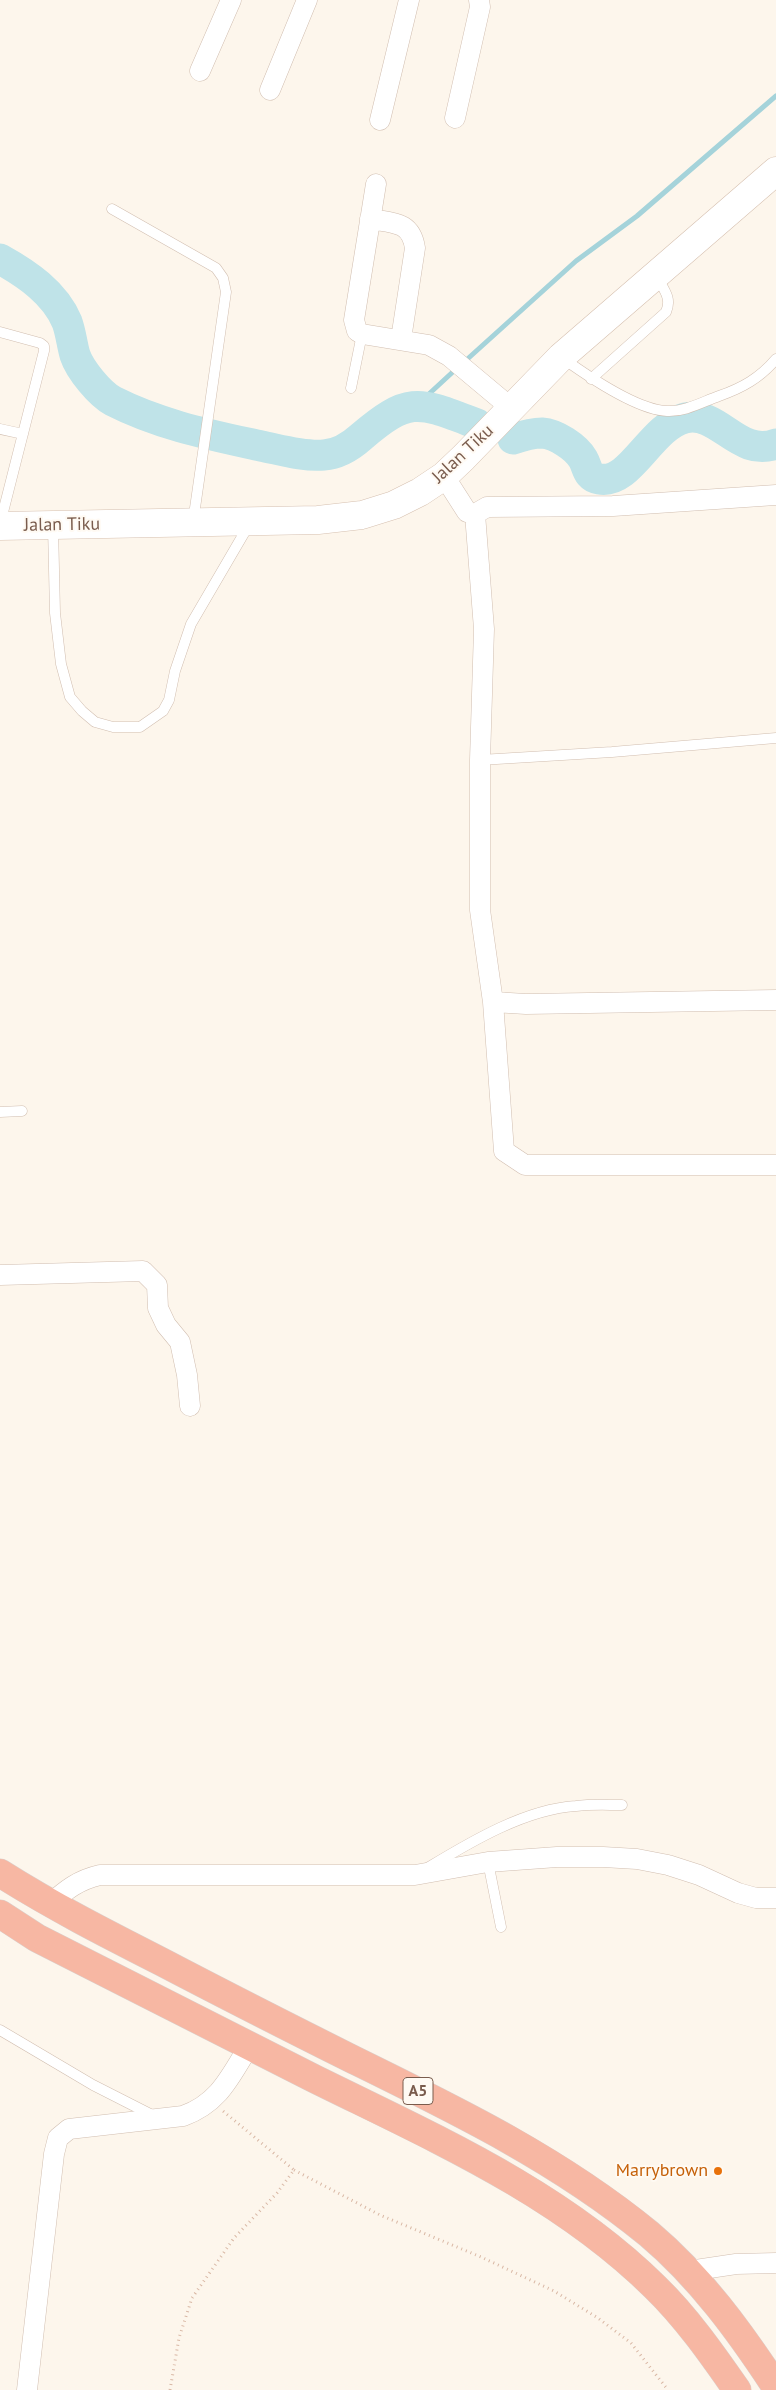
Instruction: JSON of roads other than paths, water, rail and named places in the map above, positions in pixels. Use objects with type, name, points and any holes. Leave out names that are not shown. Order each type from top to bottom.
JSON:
[{"type":"highway","name":"A5","points":[[0,1872],[50,1904],[272,2019],[461,2112],[536,2153],[600,2196],[650,2235],[689,2271],[747,2343],[776,2387]]},
{"type":"highway","name":"A5","points":[[0,1914],[37,1938],[445,2143],[520,2185],[577,2222],[656,2288],[695,2333],[737,2390]]},
{"type":"main road","name":"Jalan Tiku","points":[[0,525],[318,520],[362,515],[394,506],[444,476],[561,357],[655,274],[776,172]]},
{"type":"street","points":[[200,71],[231,0]]},
{"type":"street","points":[[270,90],[307,0]]},
{"type":"street","points":[[380,120],[409,0]]},
{"type":"street","points":[[455,118],[480,7],[478,0]]},
{"type":"street","points":[[376,184],[354,327],[362,334],[429,344],[449,356],[510,407]]},
{"type":"street","points":[[370,219],[407,228],[413,237],[415,248],[401,339]]},
{"type":"street","points":[[444,476],[467,512],[475,514],[487,507],[613,506],[776,495]]},
{"type":"street","points":[[475,514],[484,629],[480,760],[480,910],[493,1002],[504,1151],[525,1165],[776,1165]]},
{"type":"street","points":[[493,1002],[526,1004],[776,1000]]},
{"type":"street","points":[[0,1275],[143,1271],[156,1285],[158,1308],[166,1325],[180,1342],[190,1406]]},
{"type":"street","points":[[50,1904],[69,1887],[84,1879],[100,1875],[415,1875],[488,1862],[557,1857],[637,1859],[668,1865],[698,1875],[738,1893],[756,1898],[776,1898]]},
{"type":"street","points":[[27,2390],[54,2154],[58,2138],[69,2129],[160,2120],[183,2116],[200,2110],[221,2092],[249,2046]]},
{"type":"street","points":[[689,2271],[736,2264],[776,2263]]},
{"type":"lane","points":[[112,209],[216,268],[223,278],[226,292],[192,523]]},
{"type":"lane","points":[[592,379],[666,312],[670,304],[668,296],[655,274]]},
{"type":"lane","points":[[0,332],[35,341],[44,346],[0,525]]},
{"type":"lane","points":[[351,388],[362,334]]},
{"type":"lane","points":[[561,357],[592,379],[652,408],[667,411],[682,410],[750,382],[765,372],[776,359]]},
{"type":"lane","points":[[0,428],[22,434]]},
{"type":"lane","points":[[53,525],[55,613],[61,664],[70,697],[82,711],[96,722],[113,728],[140,727],[163,711],[169,700],[175,671],[191,624],[251,522]]},
{"type":"lane","points":[[480,760],[612,752],[776,738]]},
{"type":"lane","points":[[0,1112],[22,1111]]},
{"type":"lane","points":[[415,1875],[495,1830],[525,1818],[575,1806],[622,1805]]},
{"type":"lane","points":[[488,1862],[501,1927]]},
{"type":"lane","points":[[0,2030],[93,2085],[160,2120]]},
{"type":"waterway","points":[[463,363],[576,261],[637,216],[776,96]]},
{"type":"waterway","points":[[0,259],[39,285],[55,302],[67,322],[78,361],[97,387],[113,401],[149,417],[223,438],[309,455],[329,454],[344,449],[392,414],[416,406],[428,407],[477,424]]},
{"type":"waterway","points":[[417,405],[456,369]]},
{"type":"waterway","points":[[513,439],[542,433],[559,439],[576,450],[583,459],[588,472],[599,479],[610,478],[621,473],[631,465],[661,432],[673,423],[685,418],[697,417],[708,421],[751,445],[763,447],[776,444]]},
{"type":"place","name":"Marrybrown","points":[[718,2171]]}]
